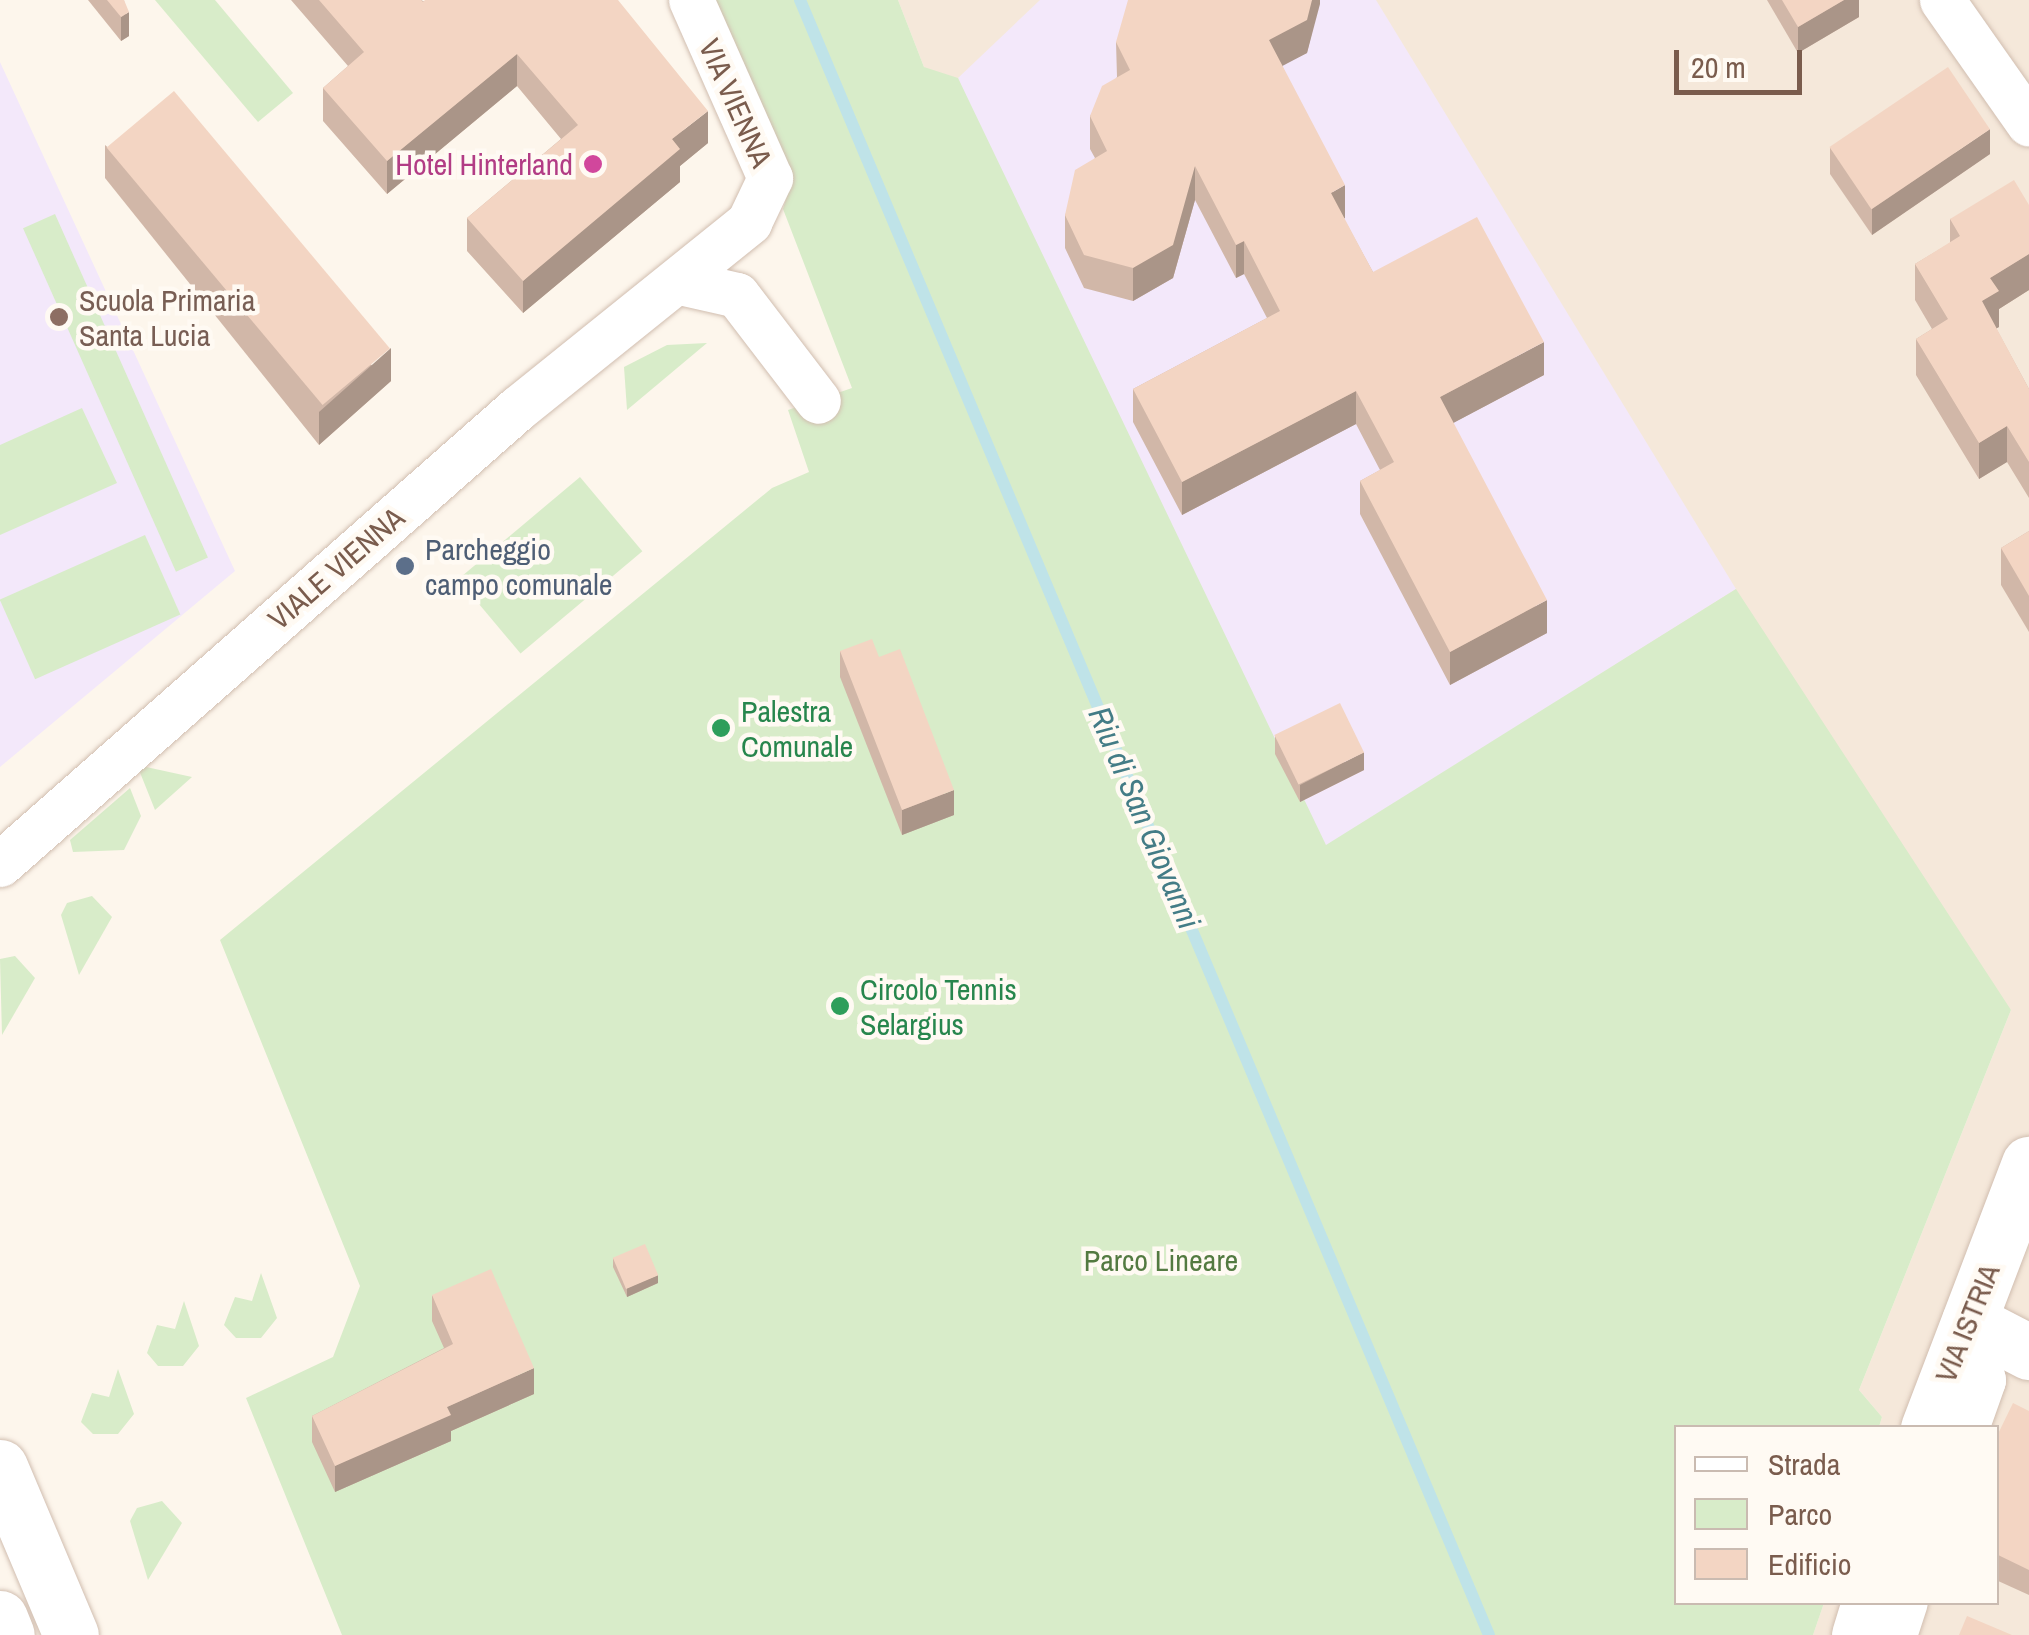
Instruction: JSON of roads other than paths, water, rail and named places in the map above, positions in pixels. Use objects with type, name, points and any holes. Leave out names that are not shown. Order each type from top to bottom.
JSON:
[{"type":"main road","name":"VIA ISTRIA","points":[[1929,1425],[2029,1164]]},
{"type":"main road","points":[[1970,1320],[2029,1352]]},
{"type":"main road","points":[[0,1467],[72,1635]]},
{"type":"main road","points":[[1858,1635],[1869,1605]]},
{"type":"main road","points":[[0,1618],[8,1635]]},
{"type":"street","name":"VIA VIENNA","points":[[691,0],[770,178],[720,252]]},
{"type":"street","points":[[1942,0],[2029,124]]},
{"type":"street","name":"VIALE VIENNA","points":[[0,864],[518,408],[720,252]]},
{"type":"street","points":[[680,282],[738,296],[818,400]]},
{"type":"street","points":[[1967,1425],[1982,1380],[1970,1320]]},
{"type":"street","points":[[1894,1635],[1905,1605]]},
{"type":"waterway","name":"Riu di San Giovanni","points":[[800,0],[1489,1635]]},
{"type":"place","name":"Hotel Hinterland","points":[[593,164]]},
{"type":"place","name":"Scuola Primaria Santa Lucia","points":[[59,317]]},
{"type":"place","name":"Parcheggio campo comunale","points":[[405,566]]},
{"type":"place","name":"Palestra Comunale","points":[[721,728]]},
{"type":"place","name":"Circolo Tennis Selargius","points":[[840,1006]]},
{"type":"park label","name":"Parco Lineare","points":[[1161,1260]]}]
